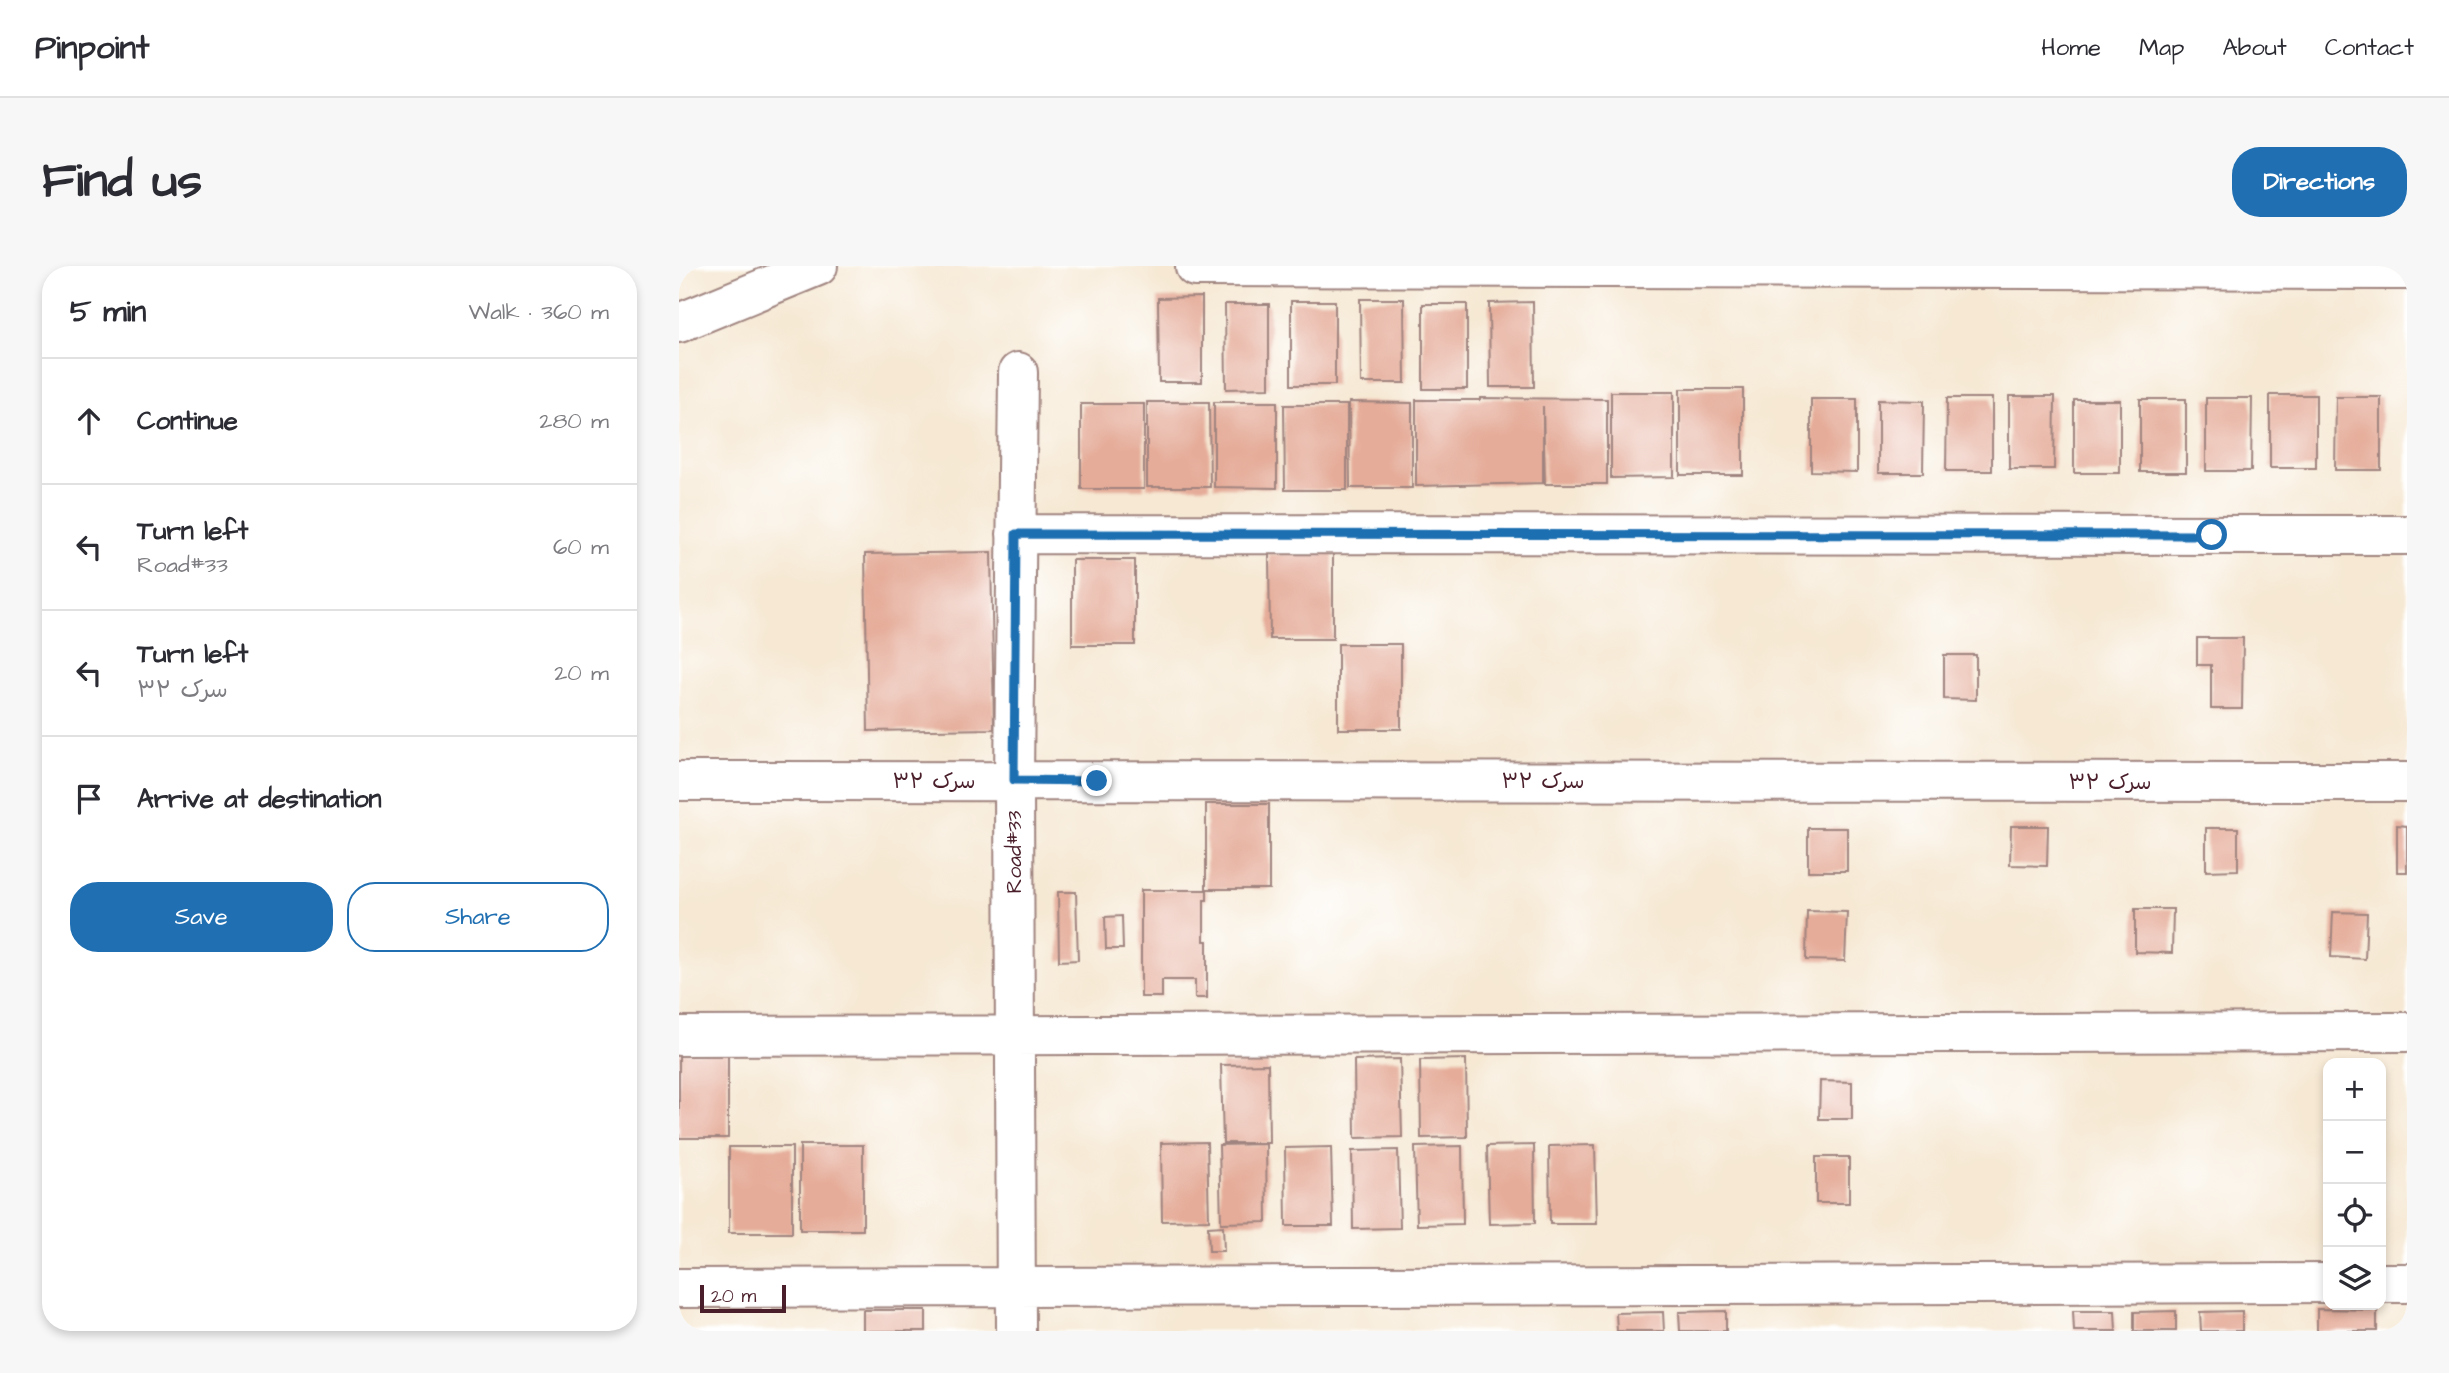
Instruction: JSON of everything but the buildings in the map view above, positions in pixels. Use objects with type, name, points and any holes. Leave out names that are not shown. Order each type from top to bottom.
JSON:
[{"type":"street","points":[[679,323],[818,266]]},
{"type":"street","points":[[1195,267],[2407,270]]},
{"type":"street","name":"Road#33","points":[[1016,1331],[1014,780],[1018,372]]},
{"type":"street","points":[[1016,534],[2407,536]]},
{"type":"street","name":"سرک ۳۲","points":[[679,781],[2407,782]]},
{"type":"street","points":[[679,1036],[2407,1032]]},
{"type":"street","points":[[679,1288],[2323,1283]]},
{"type":"street","points":[[2386,1283],[2407,1283]]},
{"type":"route","points":[[1097,781],[1014,780],[1016,534],[2212,535]]}]
